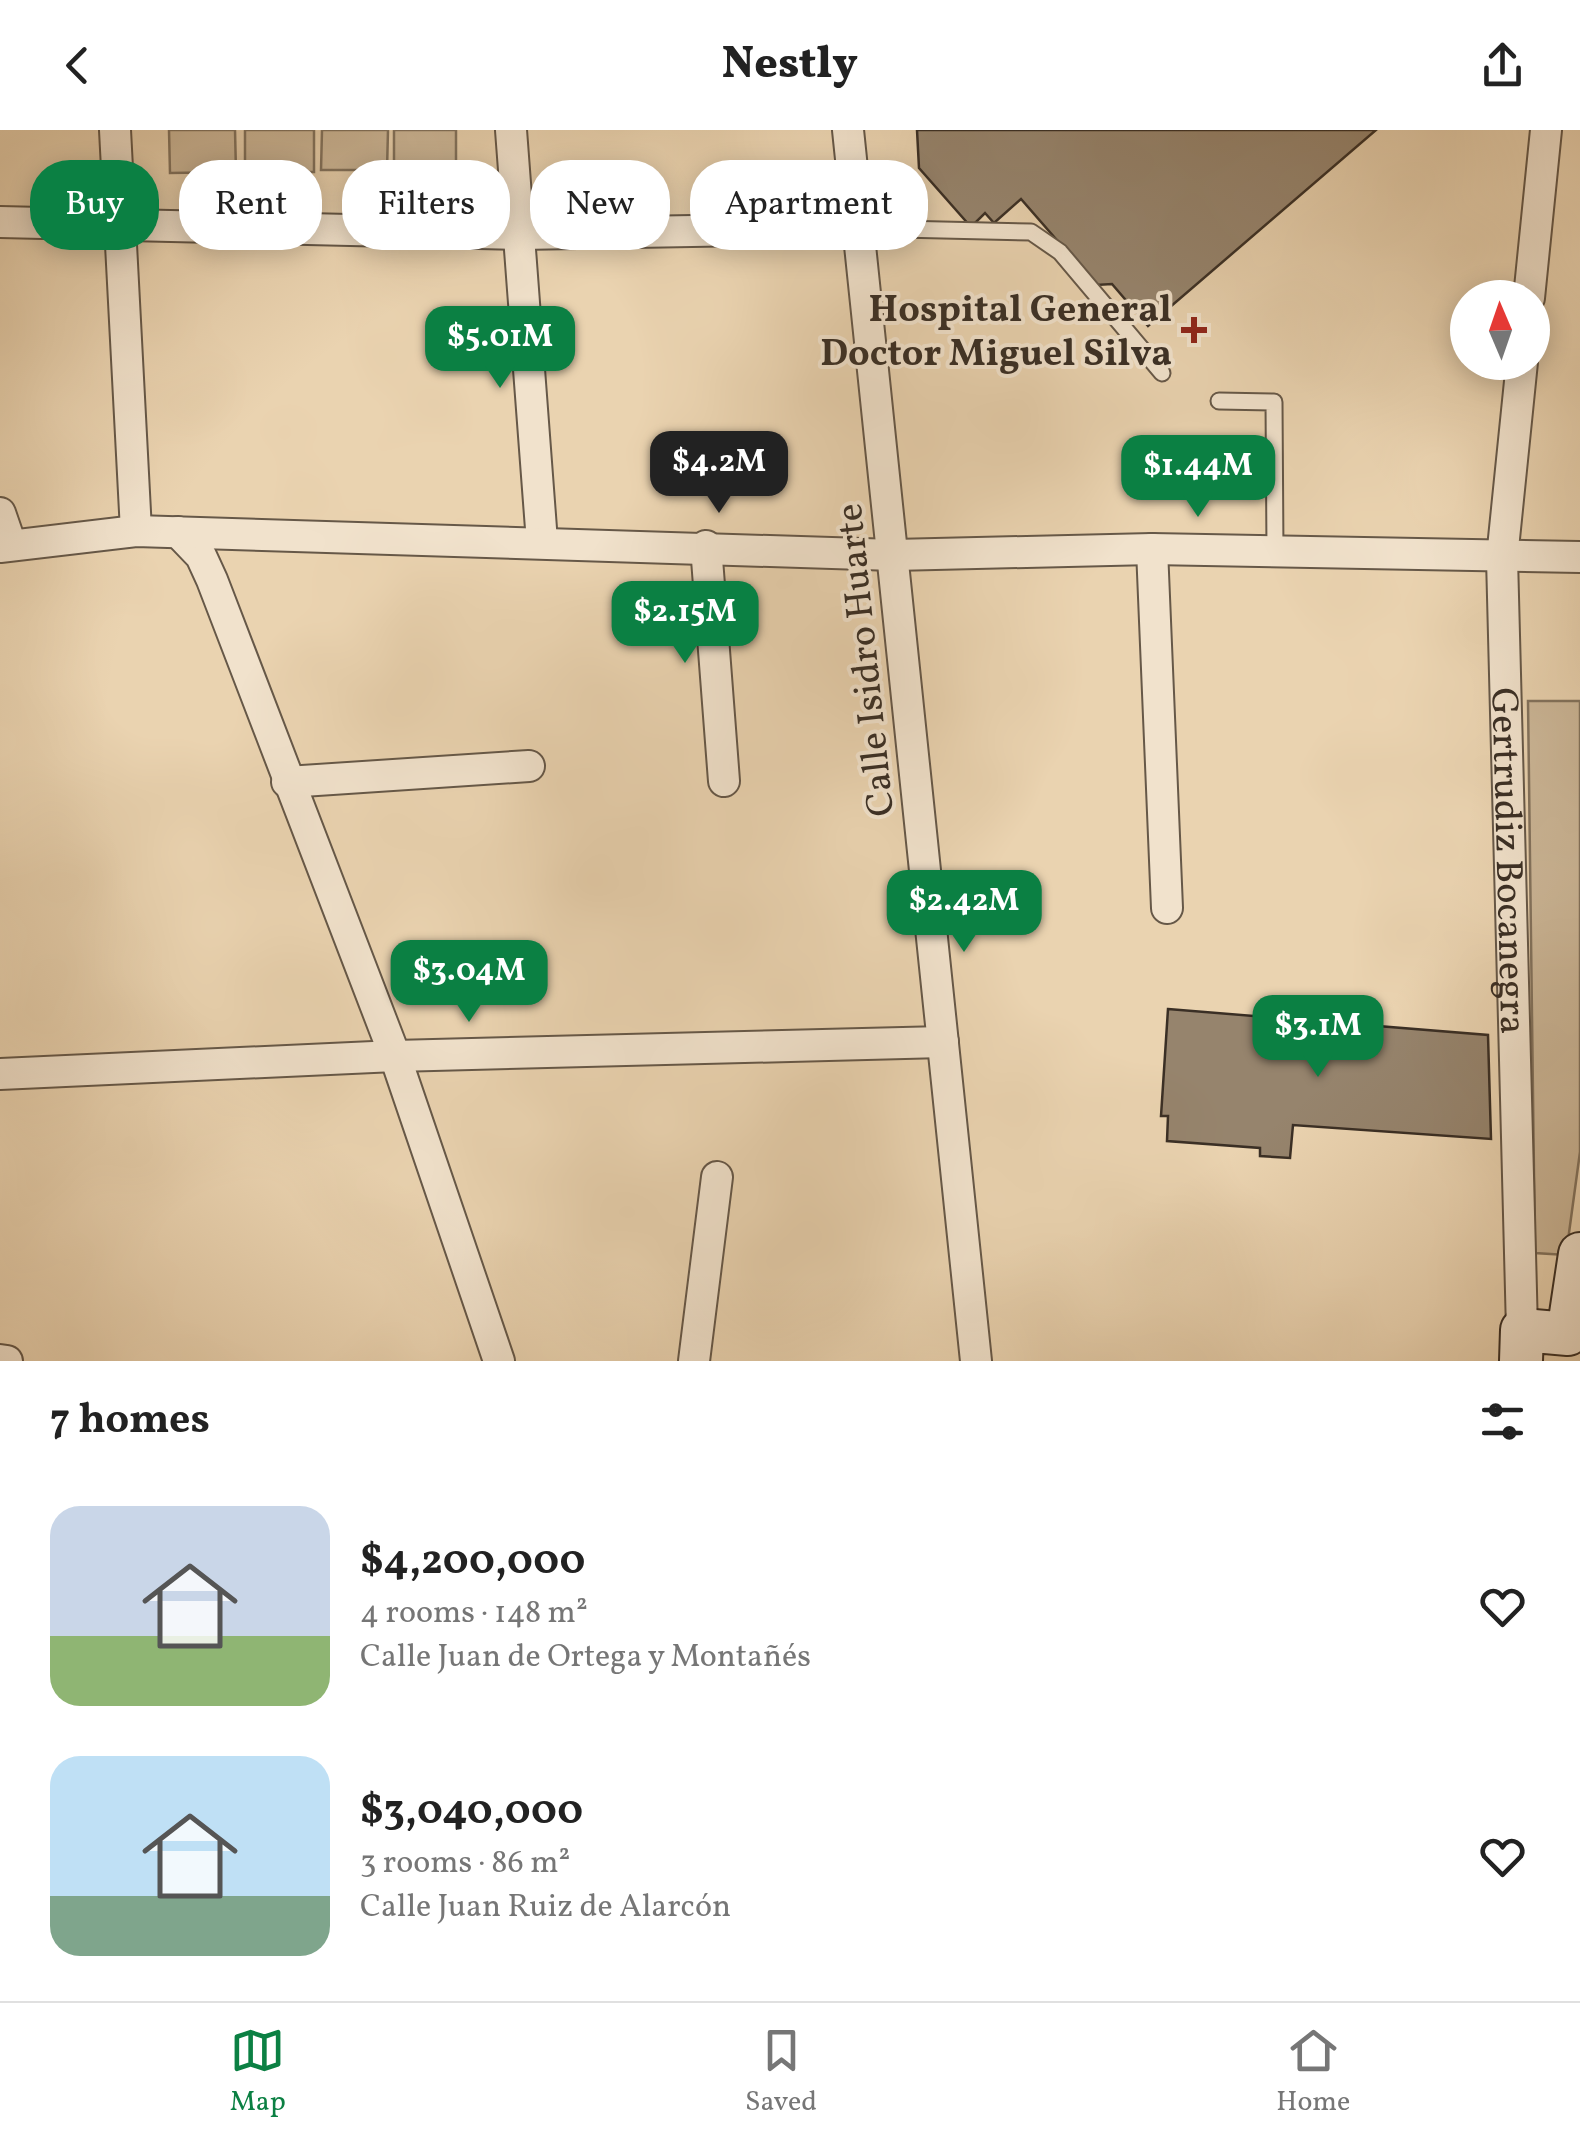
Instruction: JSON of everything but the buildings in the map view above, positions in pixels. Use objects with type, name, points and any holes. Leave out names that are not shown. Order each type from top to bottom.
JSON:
[{"type":"street","points":[[114,130],[116,160]]},
{"type":"street","points":[[511,130],[542,542]]},
{"type":"street","name":"Calle Isidro Huarte","points":[[848,130],[850,160]]},
{"type":"street","points":[[1531,280],[1546,130]]},
{"type":"street","points":[[0,222],[30,223]]},
{"type":"street","points":[[159,229],[520,234],[690,231]]},
{"type":"street","points":[[123,250],[136,531]]},
{"type":"street","name":"Calle Isidro Huarte","points":[[859,250],[894,554],[976,1361]]},
{"type":"street","name":"Gertrudiz Bocanegra","points":[[1520,380],[1502,558],[1521,1346]]},
{"type":"street","points":[[0,513],[6,546],[136,531],[894,554],[1152,549],[1580,557]]},
{"type":"street","points":[[178,532],[201,556],[212,580],[395,1056],[498,1361]]},
{"type":"street","points":[[706,546],[724,782]]},
{"type":"street","points":[[1152,549],[1167,908]]},
{"type":"street","points":[[287,782],[530,766]]},
{"type":"street","points":[[0,1074],[395,1056],[943,1042]]},
{"type":"street","points":[[694,1361],[718,1177]]},
{"type":"street","points":[[1521,1346],[1574,1335],[1580,1254]]},
{"type":"lane","points":[[928,230],[1032,232],[1060,252],[1162,373]]},
{"type":"lane","points":[[1219,401],[1274,402],[1275,552]]},
{"type":"shaded area","points":[[169,130],[235,130],[236,160],[179,160],[179,173],[170,173]]},
{"type":"shaded area","points":[[245,130],[314,130],[314,160],[245,160]]},
{"type":"shaded area","points":[[322,130],[388,130],[387,160],[342,160],[342,170],[322,170]]},
{"type":"shaded area","points":[[394,130],[456,130],[456,160],[394,160]]},
{"type":"shaded area","points":[[1528,701],[1580,701],[1580,1152],[1566,1255],[1535,1253]]},
{"type":"place","name":"Hospital General Doctor Miguel Silva","points":[[1194,330]]}]
